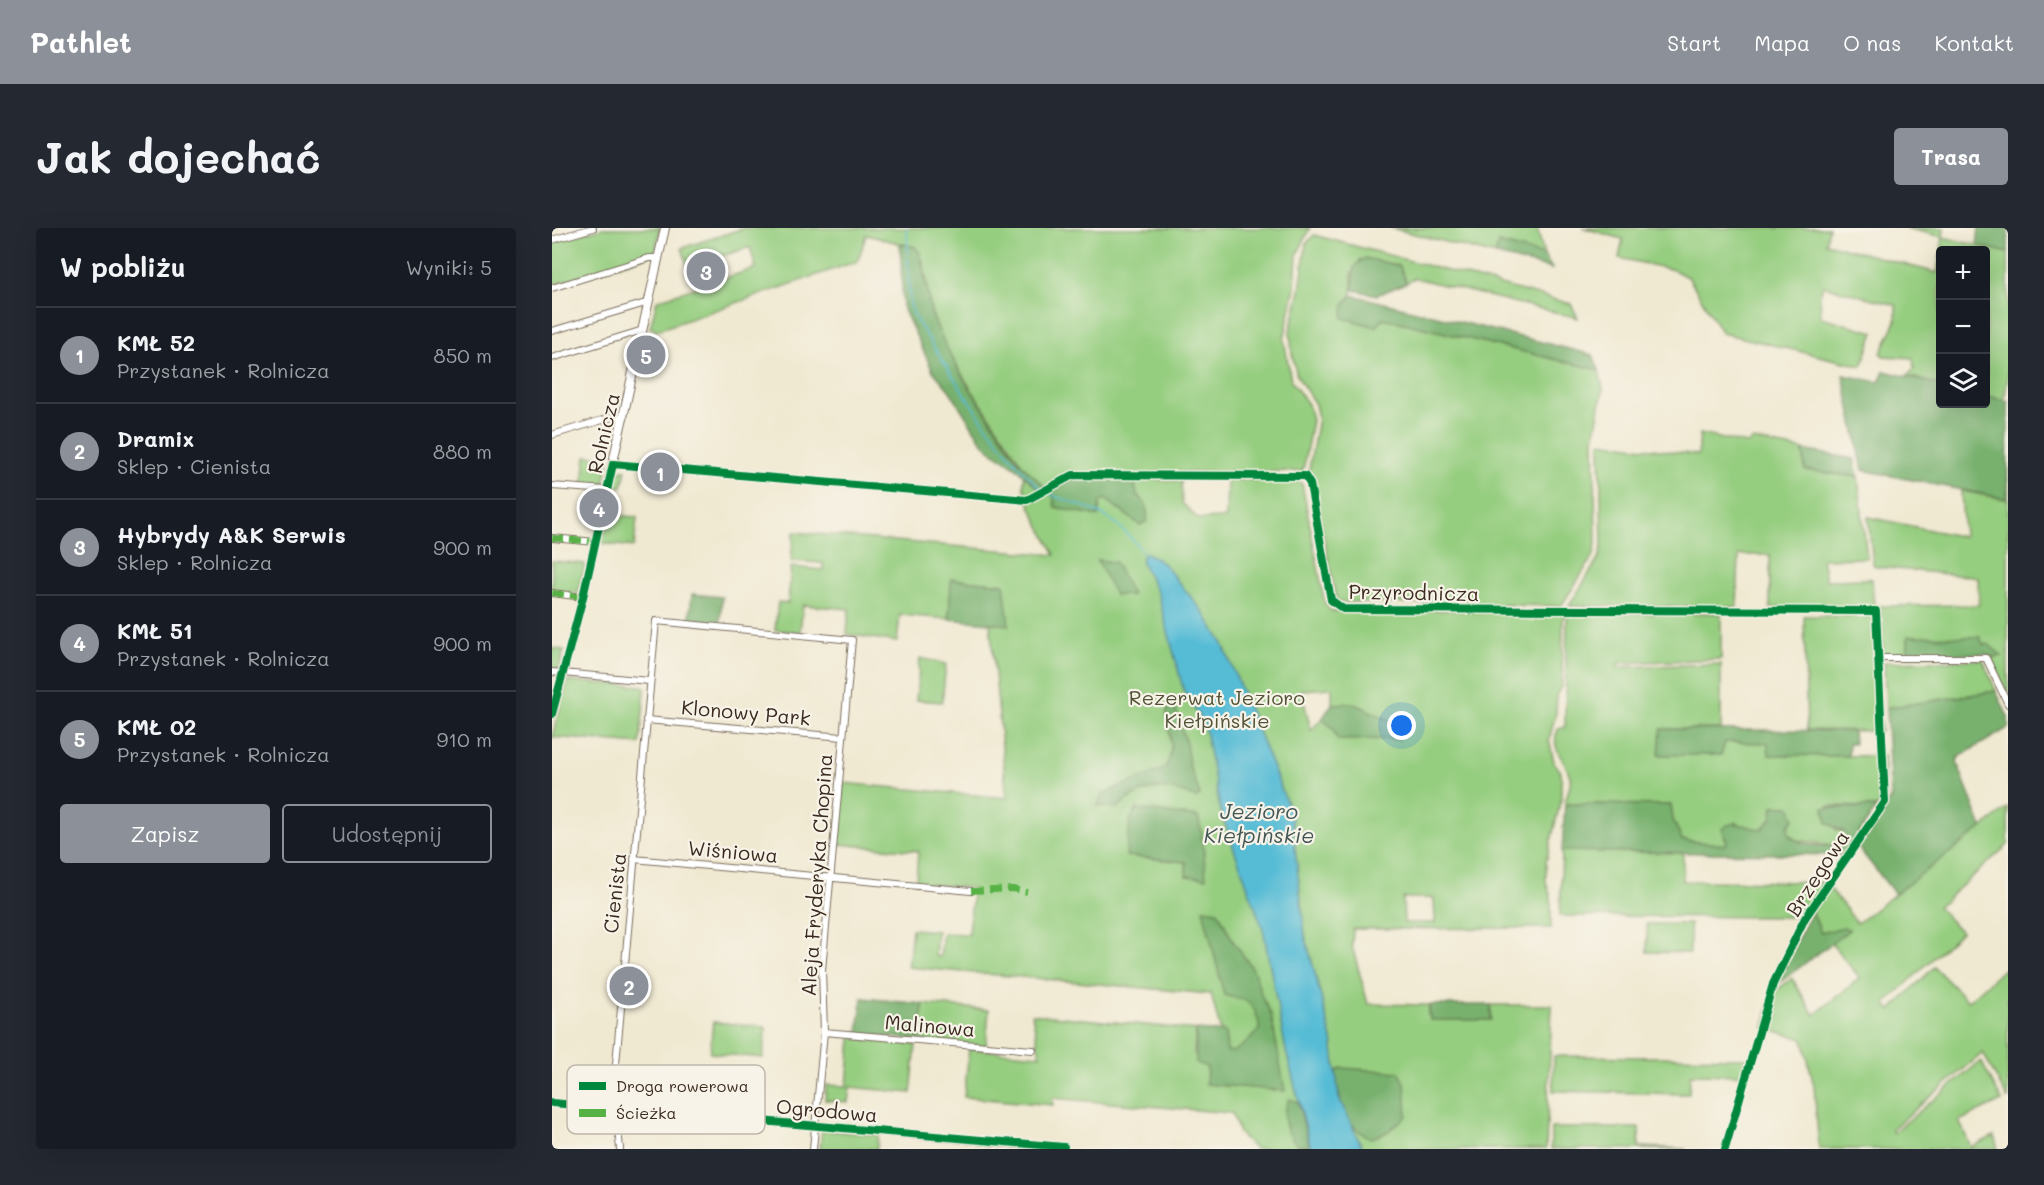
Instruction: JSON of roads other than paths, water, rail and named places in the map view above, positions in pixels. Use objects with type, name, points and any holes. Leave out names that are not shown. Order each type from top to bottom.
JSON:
[{"type":"street","points":[[552,240],[593,228]]},
{"type":"street","name":"Rolnicza","points":[[552,714],[596,542],[665,228]]},
{"type":"street","points":[[552,288],[649,258],[658,258]]},
{"type":"street","points":[[552,332],[649,302]]},
{"type":"street","points":[[552,358],[643,330]]},
{"type":"street","points":[[552,435],[616,416],[624,418]]},
{"type":"street","name":"Przyrodnicza","points":[[613,464],[1027,500],[1073,475],[1305,476],[1310,484],[1331,600],[1343,609],[1876,611]]},
{"type":"street","points":[[552,486],[607,490]]},
{"type":"street","points":[[552,538],[596,542]]},
{"type":"street","points":[[552,593],[583,597]]},
{"type":"street","name":"Brzegowa","points":[[1725,1149],[1773,984],[1805,918],[1885,802],[1876,611]]},
{"type":"street","name":"Cienista","points":[[617,1065],[656,621],[852,640]]},
{"type":"street","name":"Aleja Fryderyka Chopina","points":[[813,1149],[824,1032],[822,970],[852,640]]},
{"type":"street","points":[[1880,658],[1986,658],[2008,704]]},
{"type":"street","points":[[552,672],[649,681]]},
{"type":"street","name":"Klonowy Park","points":[[646,720],[843,737]]},
{"type":"street","name":"Wiśniowa","points":[[634,859],[971,891]]},
{"type":"street","name":"Malinowa","points":[[824,1032],[1033,1050]]},
{"type":"street","name":"Ogrodowa","points":[[552,1102],[567,1103]]},
{"type":"street","name":"Ogrodowa","points":[[765,1121],[1064,1148]]},
{"type":"street","name":"Cienista","points":[[618,1134],[620,1149]]},
{"type":"water","name":"Jezioro Kiełpińskie","points":[[1147,553],[1164,564],[1204,613],[1223,644],[1291,813],[1305,935],[1332,1039],[1339,1098],[1363,1149],[1311,1149],[1286,1051],[1263,929],[1221,813],[1204,724],[1184,692],[1158,594],[1142,563],[1142,556]]},
{"type":"waterway","points":[[907,228],[908,254]]},
{"type":"waterway","points":[[908,258],[910,304],[915,318],[989,428],[1022,470],[1041,489]]},
{"type":"waterway","points":[[1051,495],[1093,510],[1114,522],[1124,530],[1145,555]]},
{"type":"place","name":"Hybrydy A&K Serwis","points":[[706,271]]},
{"type":"place","name":"KMŁ 02","points":[[646,355]]},
{"type":"place","name":"KMŁ 52","points":[[660,472]]},
{"type":"place","name":"KMŁ 51","points":[[599,508]]},
{"type":"place","name":"Dramix","points":[[629,986]]},
{"type":"park label","name":"Rezerwat Jezioro Kiełpińskie","points":[[1217,708]]}]
